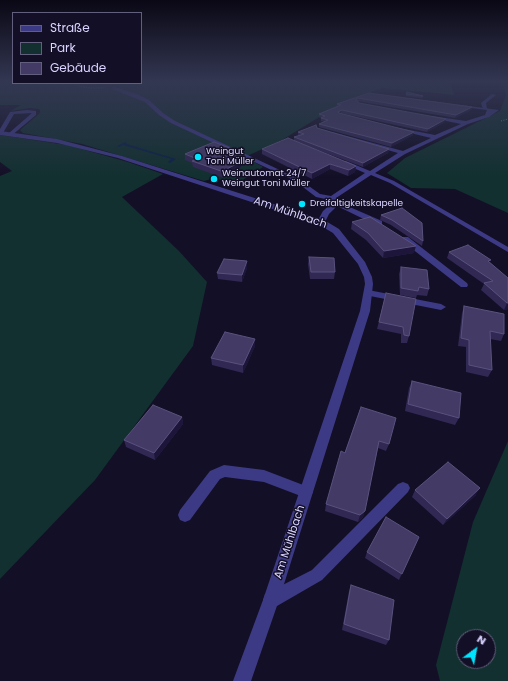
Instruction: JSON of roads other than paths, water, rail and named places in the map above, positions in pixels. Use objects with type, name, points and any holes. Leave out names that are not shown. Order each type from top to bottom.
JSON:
[{"type":"street","points":[[4,133],[12,114]]},
{"type":"street","points":[[4,133],[19,126],[34,114]]},
{"type":"street","points":[[161,114],[172,122],[297,180],[318,196],[334,201],[387,228]]},
{"type":"street","points":[[321,222],[334,201],[371,173],[403,153],[435,137],[491,114]]},
{"type":"street","points":[[431,117],[466,123]]},
{"type":"street","points":[[390,126],[435,137]]},
{"type":"street","points":[[326,131],[403,153]]},
{"type":"street","name":"Am Mühlbach","points":[[4,133],[72,144],[120,157],[321,222],[336,231],[362,264],[368,277],[368,293],[365,311],[271,600],[242,681]]},
{"type":"street","points":[[336,159],[392,182],[508,250]]},
{"type":"street","points":[[399,236],[464,285]]},
{"type":"street","points":[[368,293],[441,307]]},
{"type":"street","points":[[185,515],[215,475],[224,471],[264,476],[306,492]]},
{"type":"street","name":"Am Mühlbach","points":[[271,600],[318,575],[403,488]]},
{"type":"waterway","points":[[119,146],[125,143],[125,145],[174,159],[170,162]]},
{"type":"place","name":"Weingut Toni Müller","points":[[198,157]]},
{"type":"place","name":"Weinautomat 24/7 Weingut Toni Müller","points":[[214,179]]},
{"type":"place","name":"Dreifaltigkeitskapelle","points":[[302,204]]}]
